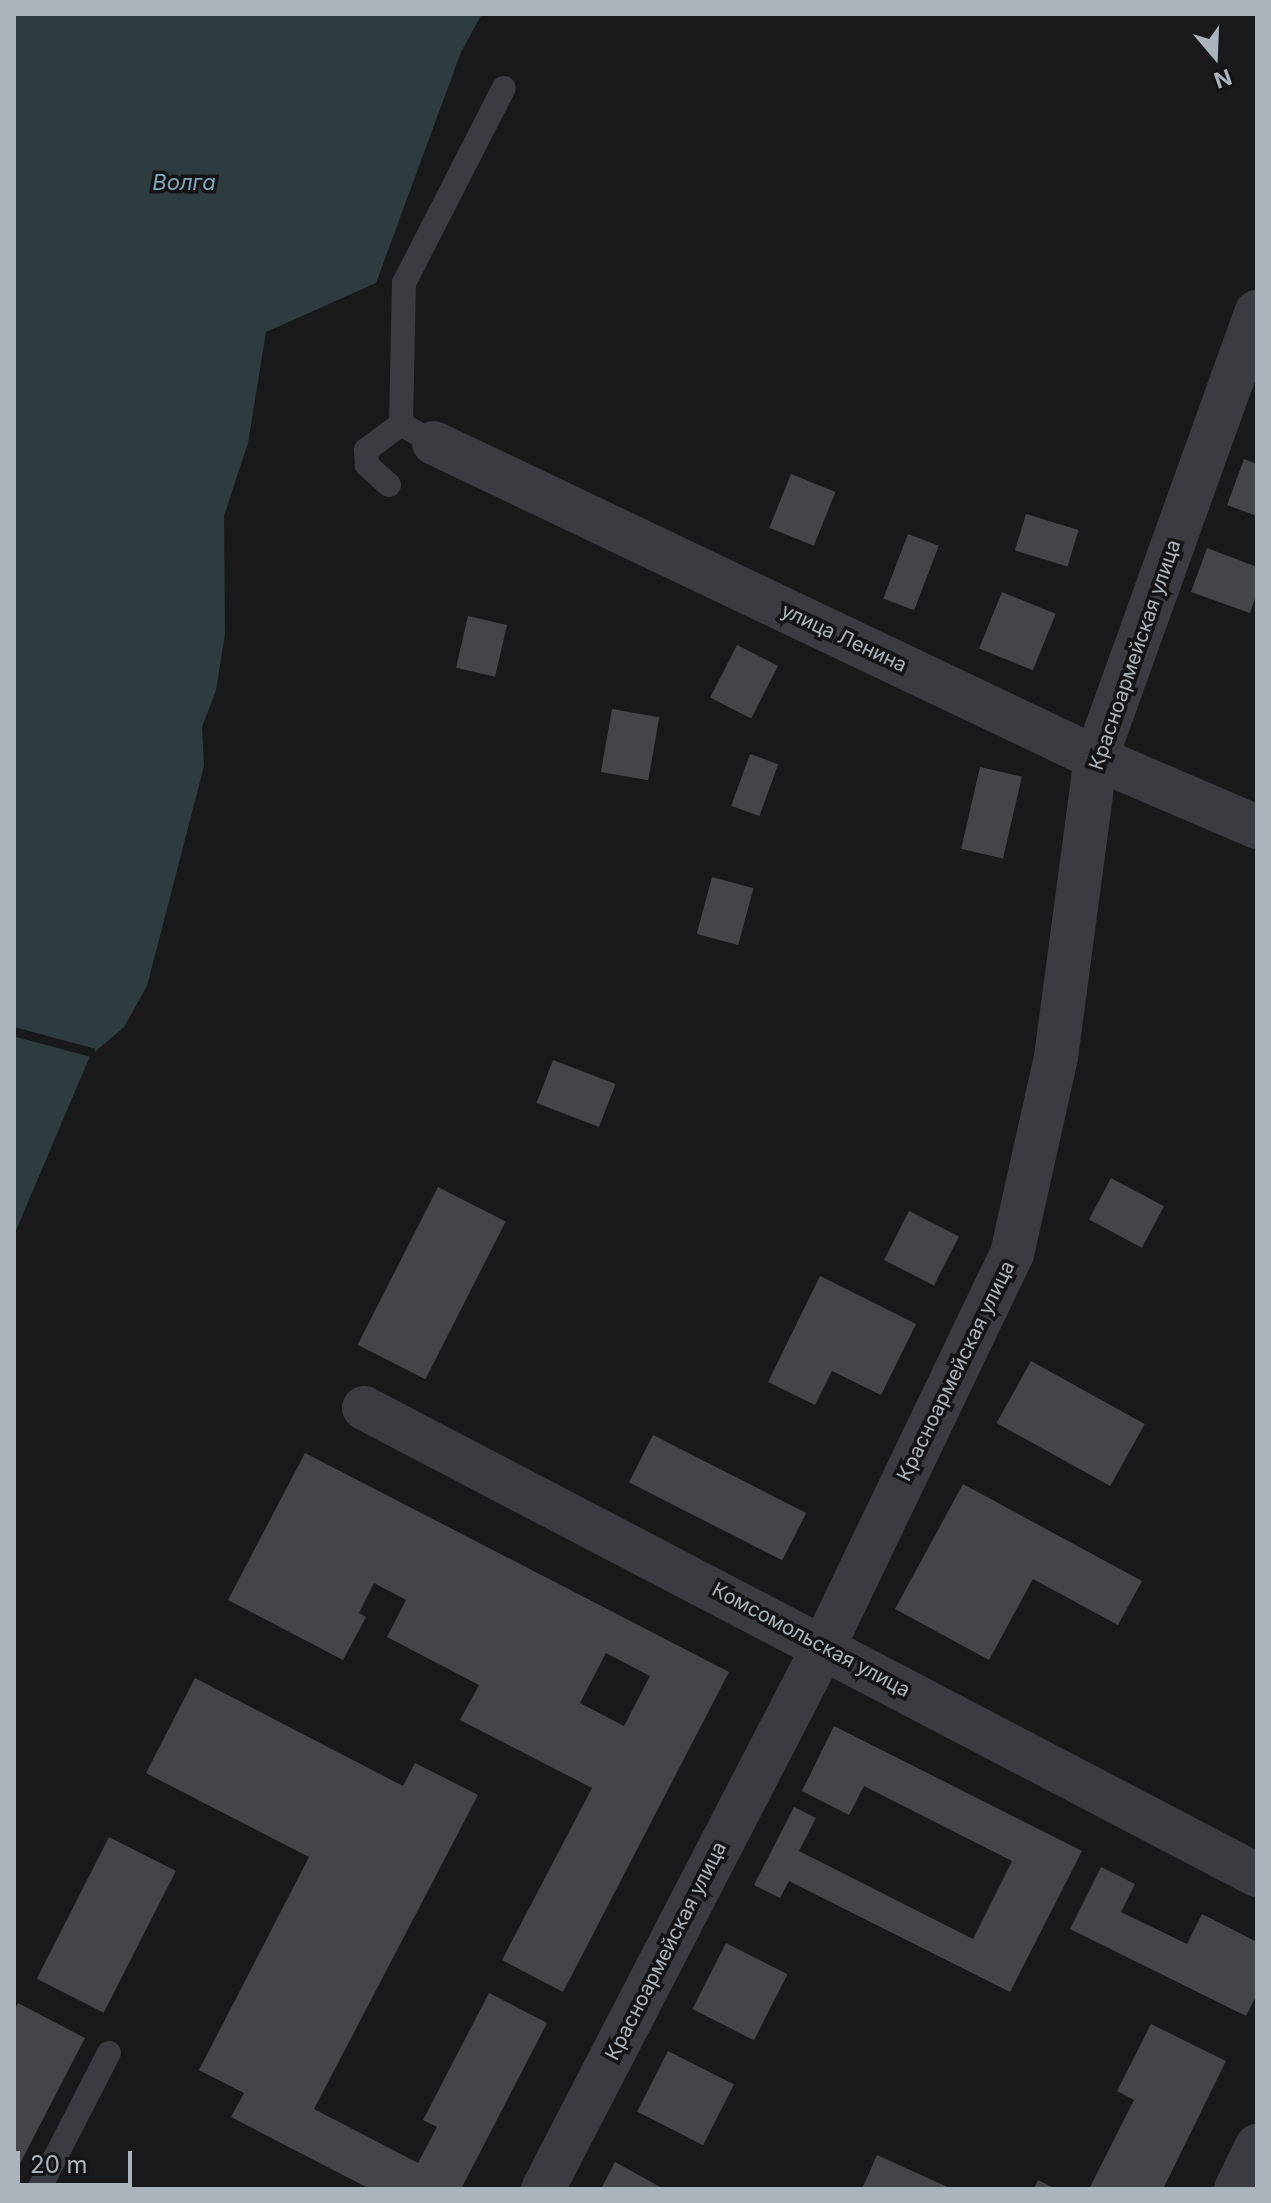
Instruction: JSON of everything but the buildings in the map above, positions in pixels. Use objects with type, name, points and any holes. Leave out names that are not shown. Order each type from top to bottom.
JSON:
[{"type":"street","name":"Красноармейская улица","points":[[543,2189],[824,1646],[1012,1254],[1056,1057],[1096,758],[1257,312]]},
{"type":"street","name":"улица Ленина","points":[[418,434],[1096,758],[1257,827]]},
{"type":"street","name":"Комсомольская улица","points":[[364,1408],[1257,1875]]},
{"type":"street","points":[[1236,2189],[1257,2146]]},
{"type":"lane","points":[[389,485],[367,465],[366,450],[418,434],[404,283],[504,88]]},
{"type":"lane","points":[[39,2189],[109,2053]]},
{"type":"water","name":"Волга","points":[[14,14],[482,14],[461,52],[376,283],[266,332],[248,443],[224,516],[225,634],[216,690],[202,727],[204,766],[147,986],[124,1027],[90,1056],[14,1235]]},
{"type":"pier","points":[[14,1027],[95,1049],[93,1057],[14,1036]]}]
